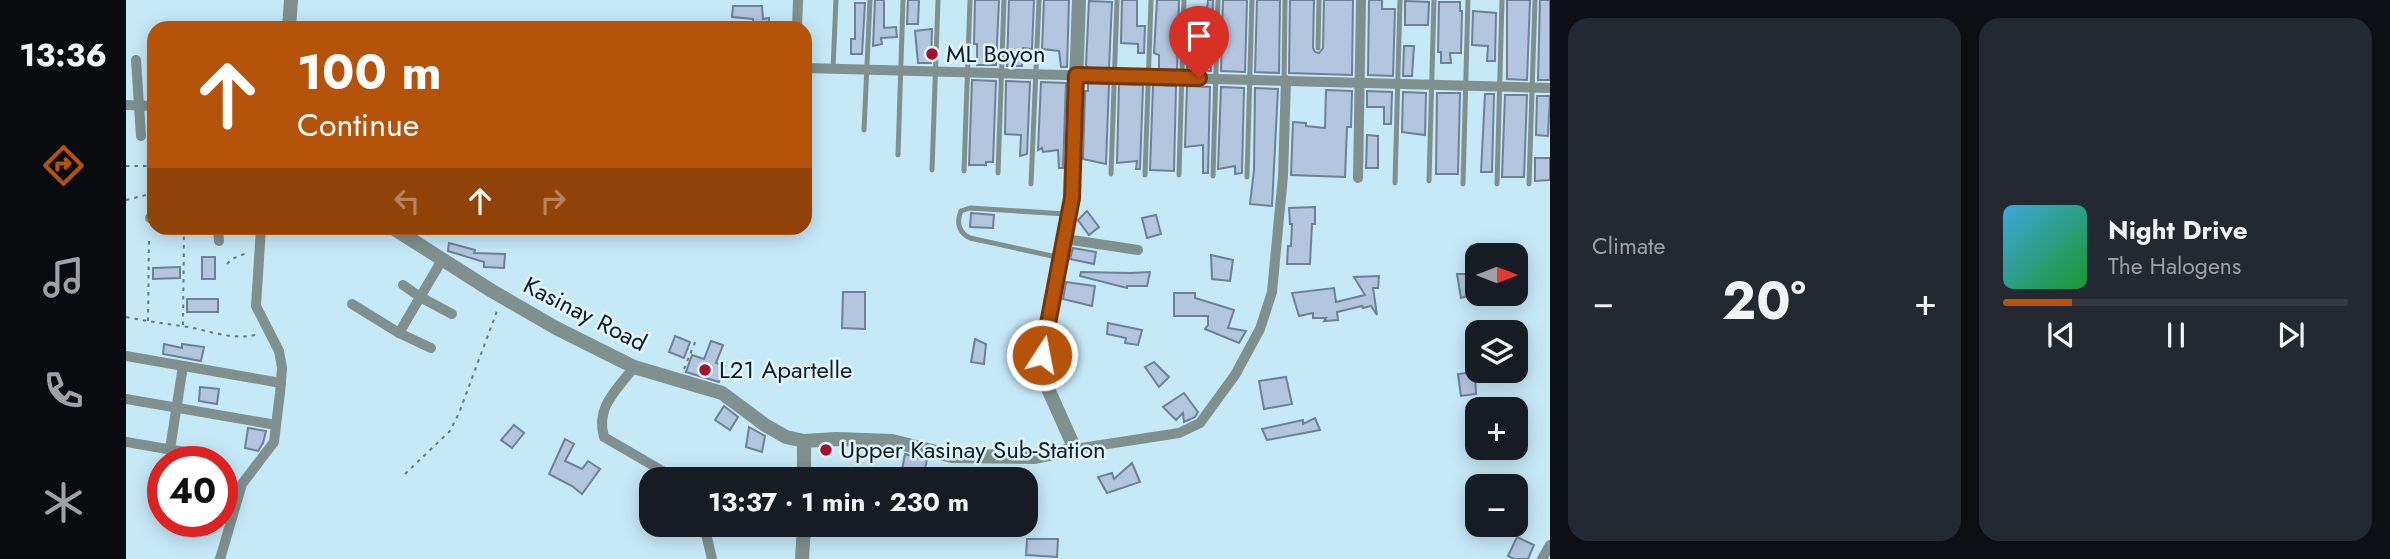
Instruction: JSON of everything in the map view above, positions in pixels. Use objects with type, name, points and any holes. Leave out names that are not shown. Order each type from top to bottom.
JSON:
[{"type":"street","points":[[290,21],[291,0]]},
{"type":"street","points":[[797,21],[798,0]]},
{"type":"street","points":[[1075,449],[1040,371],[1062,258],[1073,176],[1079,0]]},
{"type":"street","points":[[1358,178],[1361,0]]},
{"type":"street","points":[[135,60],[141,136]]},
{"type":"street","points":[[812,68],[1550,88]]},
{"type":"street","points":[[804,467],[804,441],[892,441],[952,456],[1035,457],[1179,433],[1200,423],[1260,330],[1272,292],[1283,176],[1285,80]]},
{"type":"street","points":[[126,105],[147,106]]},
{"type":"street","points":[[219,235],[219,241]]},
{"type":"street","points":[[220,559],[242,484],[274,442],[282,368],[279,351],[256,306],[261,235]]},
{"type":"street","name":"Kasinay Road","points":[[404,235],[556,328],[634,367],[722,393],[765,425],[786,437],[804,441]]},
{"type":"street","points":[[1065,239],[1138,250]]},
{"type":"street","points":[[399,332],[442,260]]},
{"type":"street","points":[[403,285],[452,314]]},
{"type":"street","points":[[352,304],[431,348]]},
{"type":"street","points":[[126,356],[281,383]]},
{"type":"street","points":[[170,446],[183,366]]},
{"type":"street","points":[[634,367],[603,409],[600,425],[604,437],[656,467]]},
{"type":"street","points":[[126,399],[276,425]]},
{"type":"street","points":[[126,442],[151,446]]},
{"type":"street","points":[[707,537],[712,559]]},
{"type":"street","points":[[802,559],[803,537]]},
{"type":"street","points":[[1542,559],[1550,545]]},
{"type":"lane","points":[[833,69],[836,0]]},
{"type":"lane","points":[[864,130],[870,0]]},
{"type":"lane","points":[[898,155],[903,0]]},
{"type":"lane","points":[[932,170],[938,0]]},
{"type":"lane","points":[[964,171],[971,0]]},
{"type":"lane","points":[[998,173],[1004,0]]},
{"type":"lane","points":[[1031,184],[1039,0]]},
{"type":"lane","points":[[1111,174],[1117,0]]},
{"type":"lane","points":[[1145,175],[1151,0]]},
{"type":"lane","points":[[1179,175],[1184,0]]},
{"type":"lane","points":[[1213,176],[1218,0]]},
{"type":"lane","points":[[1247,177],[1252,0]]},
{"type":"lane","points":[[1285,0],[1285,80]]},
{"type":"lane","points":[[1318,48],[1319,0]]},
{"type":"lane","points":[[1395,183],[1400,0]]},
{"type":"lane","points":[[1429,181],[1434,0]]},
{"type":"lane","points":[[1463,184],[1468,0]]},
{"type":"lane","points":[[1497,184],[1502,0]]},
{"type":"lane","points":[[1529,184],[1535,0]]},
{"type":"lane","points":[[1062,258],[970,238],[962,231],[958,218],[961,211],[970,208],[1069,214]]},
{"type":"path","points":[[126,166],[147,166]]},
{"type":"path","points":[[126,200],[147,195]]},
{"type":"path","points":[[183,326],[184,235]]},
{"type":"path","points":[[148,322],[149,238]]},
{"type":"path","points":[[228,264],[232,259],[260,249]]},
{"type":"path","points":[[405,474],[450,431],[502,297]]},
{"type":"path","points":[[126,317],[246,338],[269,330]]},
{"type":"path","points":[[680,380],[696,340]]},
{"type":"building","points":[[875,0],[884,0],[884,28],[896,27],[897,37],[881,38],[882,44],[873,46]]},
{"type":"building","points":[[908,0],[919,0],[918,24],[907,24]]},
{"type":"building","points":[[975,0],[999,0],[996,65],[977,65],[977,44],[974,44]]},
{"type":"building","points":[[1009,0],[1034,0],[1032,49],[1023,48],[1022,66],[1007,66]]},
{"type":"building","points":[[1044,0],[1069,0],[1067,67],[1061,67],[1059,51],[1042,49]]},
{"type":"building","points":[[1122,0],[1137,0],[1137,26],[1145,26],[1144,53],[1138,53],[1138,44],[1121,43]]},
{"type":"building","points":[[1157,0],[1179,0],[1177,70],[1159,70],[1159,55],[1154,53]]},
{"type":"building","points":[[1208,0],[1213,0],[1211,71],[1187,70],[1188,56],[1204,56],[1204,36],[1188,36],[1189,9],[1207,9]]},
{"type":"building","points":[[1223,0],[1247,0],[1245,72],[1221,71]]},
{"type":"building","points":[[1257,0],[1280,0],[1279,73],[1255,72]]},
{"type":"building","points":[[1290,0],[1314,0],[1313,48],[1319,53],[1323,48],[1324,0],[1353,0],[1352,75],[1289,73]]},
{"type":"building","points":[[1369,0],[1382,0],[1382,9],[1395,9],[1393,76],[1368,75]]},
{"type":"building","points":[[1507,0],[1530,0],[1527,80],[1507,79]]},
{"type":"building","points":[[1540,0],[1550,0],[1550,80],[1538,80]]},
{"type":"building","points":[[1089,1],[1112,2],[1109,68],[1088,68],[1086,65]]},
{"type":"building","points":[[1405,1],[1429,2],[1428,25],[1405,25]]},
{"type":"building","points":[[1439,2],[1460,2],[1462,11],[1461,53],[1450,53],[1451,63],[1441,63],[1441,52],[1438,52]]},
{"type":"building","points":[[855,3],[865,3],[862,54],[851,54],[851,39],[855,39]]},
{"type":"building","points":[[733,6],[762,6],[763,19],[769,18],[769,21],[753,21],[732,17]]},
{"type":"building","points":[[1473,11],[1496,13],[1495,61],[1487,61],[1488,46],[1472,45]]},
{"type":"building","points":[[932,29],[931,63],[918,63],[915,31]]},
{"type":"building","points":[[1404,46],[1414,46],[1412,76],[1403,76]]},
{"type":"building","points":[[972,80],[996,81],[993,162],[986,162],[986,165],[969,165]]},
{"type":"building","points":[[1006,81],[1030,82],[1027,154],[1020,156],[1021,135],[1005,134]]},
{"type":"building","points":[[1041,82],[1066,83],[1063,168],[1059,168],[1058,150],[1038,150]]},
{"type":"building","points":[[1088,83],[1109,84],[1106,164],[1083,159],[1085,91],[1088,91]]},
{"type":"building","points":[[1119,84],[1143,85],[1140,169],[1136,169],[1137,161],[1117,163]]},
{"type":"building","points":[[1153,85],[1176,86],[1174,171],[1150,170]]},
{"type":"building","points":[[1187,86],[1210,87],[1208,173],[1203,173],[1203,145],[1185,147]]},
{"type":"building","points":[[1221,87],[1244,88],[1242,173],[1235,174],[1235,166],[1218,169]]},
{"type":"building","points":[[1255,88],[1278,89],[1272,206],[1250,204],[1254,170]]},
{"type":"building","points":[[1326,90],[1352,91],[1345,177],[1291,175],[1293,122],[1325,128]]},
{"type":"building","points":[[1367,91],[1392,92],[1391,124],[1384,124],[1384,107],[1367,107]]},
{"type":"building","points":[[1403,92],[1426,93],[1425,135],[1402,132]]},
{"type":"building","points":[[1437,93],[1460,93],[1458,174],[1436,174]]},
{"type":"building","points":[[1485,94],[1494,94],[1492,172],[1481,172]]},
{"type":"building","points":[[1505,95],[1527,95],[1524,177],[1502,177]]},
{"type":"building","points":[[1537,96],[1550,96],[1548,136],[1536,135]]},
{"type":"building","points":[[1367,135],[1378,136],[1378,168],[1366,168]]},
{"type":"building","points":[[1535,158],[1550,158],[1550,180],[1535,181]]},
{"type":"building","points":[[1315,207],[1310,264],[1287,264],[1292,224],[1289,208]]},
{"type":"building","points":[[1087,211],[1099,227],[1089,235],[1078,220]]},
{"type":"building","points":[[971,213],[994,215],[993,228],[970,227]]},
{"type":"building","points":[[1156,215],[1161,234],[1147,238],[1142,218]]},
{"type":"building","points":[[449,243],[475,250],[474,253],[505,254],[504,268],[484,267],[484,262],[448,251]]},
{"type":"building","points":[[1073,248],[1096,252],[1094,264],[1070,259]]},
{"type":"building","points":[[1211,255],[1233,260],[1230,281],[1212,279]]},
{"type":"building","points":[[202,257],[215,257],[215,279],[202,279]]},
{"type":"building","points":[[180,267],[180,278],[153,279],[153,268]]},
{"type":"building","points":[[1081,272],[1150,272],[1147,286],[1127,288],[1080,276]]},
{"type":"building","points":[[1457,274],[1465,274],[1465,297],[1461,298]]},
{"type":"building","points":[[1379,276],[1378,288],[1373,288],[1377,315],[1371,306],[1362,306],[1337,312],[1338,320],[1324,321],[1326,318],[1313,318],[1313,313],[1299,316],[1292,293],[1334,288],[1336,302],[1365,295],[1354,277]]},
{"type":"building","points":[[1066,282],[1095,286],[1092,306],[1063,299]]},
{"type":"building","points":[[843,292],[865,292],[865,329],[842,328]]},
{"type":"building","points":[[1174,293],[1195,293],[1195,298],[1234,310],[1228,328],[1246,331],[1239,343],[1205,329],[1208,316],[1174,316]]},
{"type":"building","points":[[187,299],[218,299],[218,312],[187,312]]},
{"type":"building","points":[[1108,323],[1142,330],[1138,345],[1125,343],[1126,338],[1107,334]]},
{"type":"building","points":[[675,336],[690,342],[684,358],[669,352]]},
{"type":"building","points":[[975,339],[986,344],[984,364],[971,362]]},
{"type":"building","name":"L21 Apartelle","points":[[711,341],[723,345],[716,363],[725,366],[719,382],[686,372],[692,355],[704,359]]},
{"type":"building","points":[[164,344],[182,348],[182,344],[204,347],[201,361],[163,354]]},
{"type":"building","points":[[1154,362],[1169,377],[1159,387],[1145,367]]},
{"type":"building","points":[[1465,373],[1465,383],[1476,383],[1476,394],[1461,396],[1458,374]]},
{"type":"building","points":[[1286,377],[1292,404],[1264,409],[1259,381]]},
{"type":"building","points":[[200,387],[219,389],[217,404],[199,401]]},
{"type":"building","points":[[1184,393],[1198,412],[1195,417],[1184,422],[1183,413],[1176,420],[1163,407]]},
{"type":"building","points":[[724,406],[738,417],[730,430],[715,420]]},
{"type":"building","points":[[1315,418],[1320,430],[1267,440],[1262,429],[1303,420],[1303,424]]},
{"type":"building","points":[[514,425],[524,433],[512,448],[501,440]]},
{"type":"building","points":[[749,427],[765,436],[762,452],[746,447]]},
{"type":"building","points":[[248,428],[266,431],[258,451],[245,448]]},
{"type":"building","points":[[565,439],[574,444],[565,461],[582,469],[588,461],[600,469],[582,494],[549,474]]},
{"type":"building","points":[[905,454],[927,460],[925,467],[902,467]]},
{"type":"building","points":[[1132,463],[1140,482],[1107,493],[1098,477],[1112,473],[1114,479]]},
{"type":"building","points":[[1517,537],[1534,545],[1528,559],[1508,556]]},
{"type":"building","points":[[1027,539],[1058,539],[1057,557],[1026,555]]},
{"type":"place","name":"ML Boyon","points":[[932,54]]},
{"type":"place","name":"L21 Apartelle","points":[[705,370]]},
{"type":"place","name":"Upper Kasinay Sub-Station","points":[[826,450]]},
{"type":"route","points":[[1042,355],[1072,198],[1076,75],[1199,78]]}]
